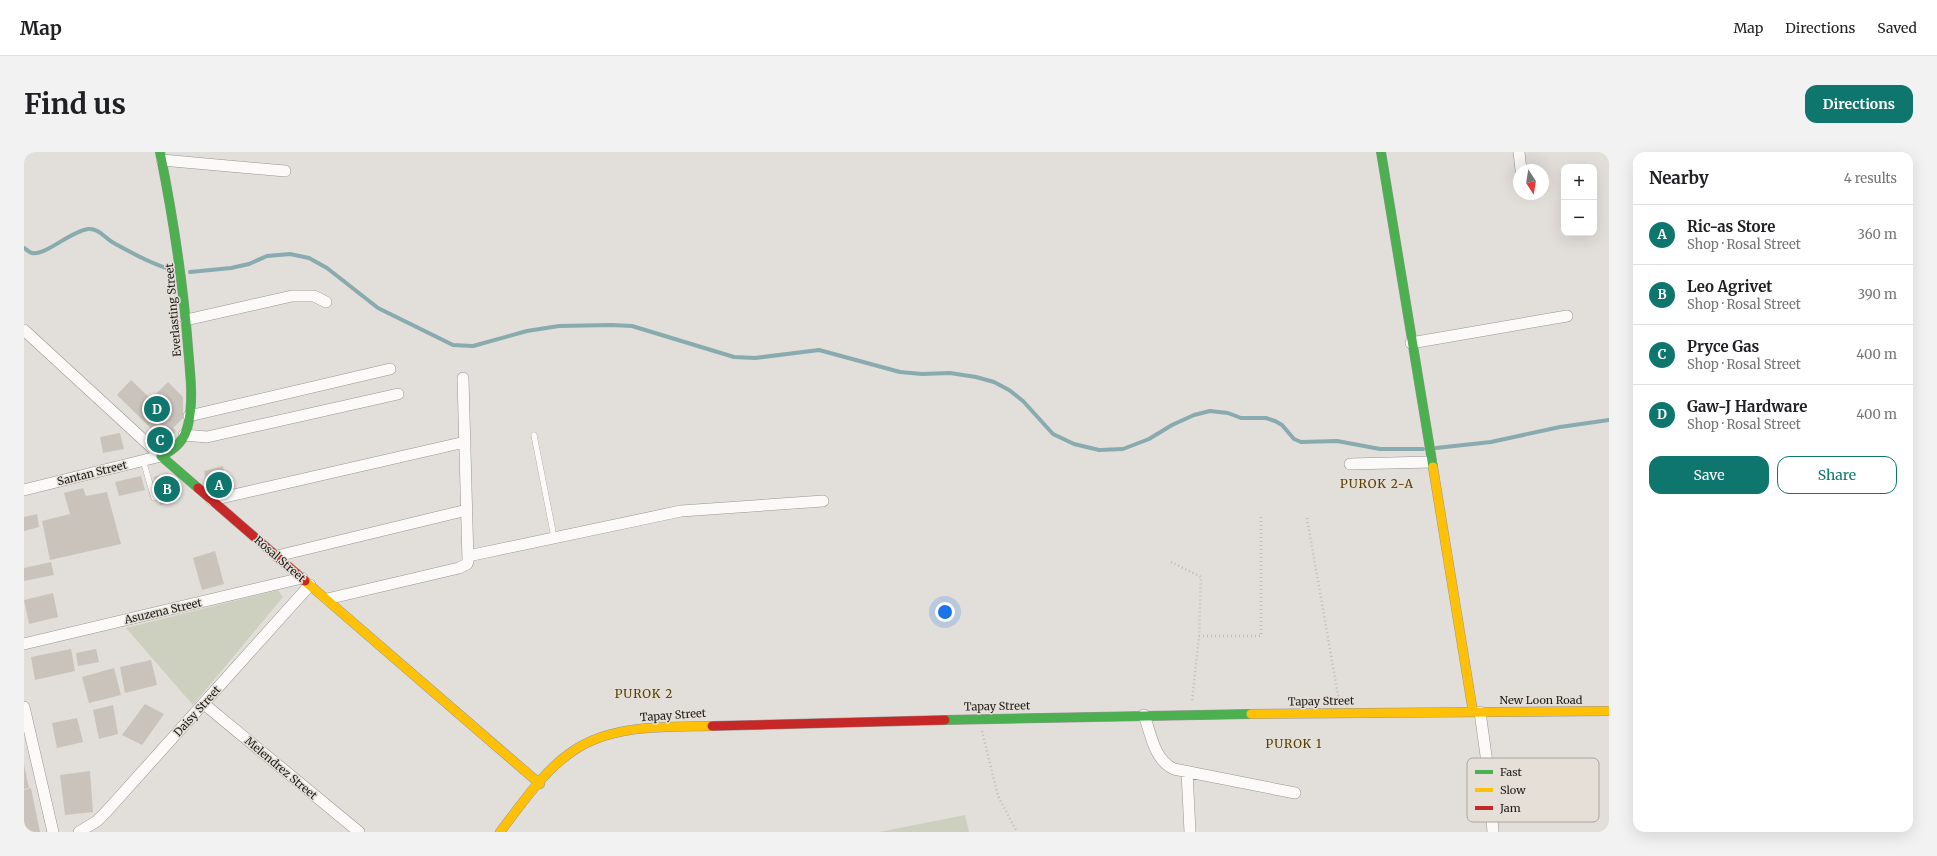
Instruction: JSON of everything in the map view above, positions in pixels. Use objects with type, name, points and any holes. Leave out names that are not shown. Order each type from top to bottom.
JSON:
[{"type":"street","points":[[1381,152],[1431,462],[1486,758]]},
{"type":"street","points":[[1519,152],[1521,164]]},
{"type":"street","points":[[161,156],[285,171]]},
{"type":"street","name":"Everlasting Street","points":[[161,156],[179,254],[190,372],[190,416],[184,435],[173,449],[161,456]]},
{"type":"street","points":[[186,320],[298,295],[314,296],[326,302]]},
{"type":"street","points":[[1411,344],[1567,316]]},
{"type":"street","name":"Rosal Street","points":[[24,330],[161,456],[540,784]]},
{"type":"street","points":[[190,416],[390,369]]},
{"type":"street","points":[[327,599],[463,567],[467,564],[463,378]]},
{"type":"street","points":[[184,435],[207,437],[398,394]]},
{"type":"street","points":[[212,500],[465,442]]},
{"type":"street","name":"Santan Street","points":[[24,490],[161,456]]},
{"type":"street","points":[[1350,464],[1431,462]]},
{"type":"street","points":[[468,556],[680,511],[823,502]]},
{"type":"street","points":[[277,556],[467,510]]},
{"type":"street","name":"Asuzena Street","points":[[24,644],[306,581]]},
{"type":"street","name":"Daisy Street","points":[[87,831],[204,704],[306,581]]},
{"type":"street","name":"Melendrez Street","points":[[204,704],[359,832]]},
{"type":"street","points":[[24,707],[53,832]]},
{"type":"street","name":"New Loon Road","points":[[1477,712],[1609,711]]},
{"type":"street","name":"Tapay Street","points":[[500,832],[540,784],[571,752],[584,744],[605,736],[629,731],[682,725],[981,718],[1477,712]]},
{"type":"street","points":[[1144,715],[1162,762],[1174,769],[1295,793]]},
{"type":"street","points":[[1187,772],[1190,832]]},
{"type":"street","points":[[1492,822],[1493,832]]},
{"type":"lane","points":[[534,435],[554,537]]},
{"type":"lane","points":[[144,460],[154,498]]},
{"type":"path","points":[[1199,636],[1262,636],[1261,516]]},
{"type":"path","points":[[1307,518],[1342,713]]},
{"type":"path","points":[[1170,562],[1201,577],[1199,636],[1191,715]]},
{"type":"path","points":[[981,718],[985,749],[998,796],[1017,832]]},
{"type":"green space","points":[[278,590],[283,597],[193,705],[126,628]]},
{"type":"green space","points":[[965,815],[969,832],[879,832]]},
{"type":"building","points":[[131,380],[151,399],[168,382],[183,397],[183,418],[173,428],[176,431],[165,442],[117,395]]},
{"type":"building","points":[[120,433],[124,449],[103,453],[100,437]]},
{"type":"building","points":[[223,466],[228,490],[217,492],[214,479],[206,481],[204,471]]},
{"type":"building","points":[[168,473],[174,502],[160,505],[154,477]]},
{"type":"building","points":[[141,476],[145,490],[119,496],[115,482]]},
{"type":"building","points":[[83,488],[86,496],[107,492],[121,544],[50,560],[42,521],[70,514],[64,493]]},
{"type":"building","points":[[37,514],[39,527],[24,531],[24,517]]},
{"type":"building","points":[[215,551],[224,584],[202,590],[193,558]]},
{"type":"building","points":[[51,562],[54,575],[24,581],[24,568]]},
{"type":"building","points":[[53,593],[58,617],[29,624],[24,600]]},
{"type":"building","points":[[71,649],[75,671],[35,680],[31,657]]},
{"type":"building","points":[[96,649],[99,662],[78,666],[76,653]]},
{"type":"building","points":[[151,660],[157,685],[125,693],[120,667]]},
{"type":"building","points":[[114,668],[121,695],[89,703],[82,677]]},
{"type":"building","points":[[145,704],[164,714],[142,745],[122,735]]},
{"type":"building","points":[[113,705],[118,734],[99,739],[93,710]]},
{"type":"building","points":[[77,718],[83,742],[57,748],[52,723]]},
{"type":"building","points":[[24,764],[29,788],[24,789]]},
{"type":"building","points":[[90,771],[93,812],[65,815],[60,775]]},
{"type":"building","points":[[31,788],[40,832],[24,832],[24,790]]},
{"type":"waterway","points":[[24,248],[32,253],[37,253],[44,251],[74,234],[92,229],[98,231],[112,242],[143,258],[176,271]]},
{"type":"waterway","points":[[190,272],[231,268],[249,264],[267,256],[290,254],[309,258],[327,268],[378,308],[453,345],[473,346],[527,331],[559,326],[632,326],[734,357],[755,358],[819,350],[900,372],[922,374],[950,373],[976,377],[994,382],[1009,390],[1023,401],[1053,434],[1074,444],[1099,450],[1123,449],[1149,439],[1172,425],[1194,415],[1210,411],[1228,413],[1241,418],[1266,418],[1275,421],[1282,425],[1294,439],[1301,442],[1337,441],[1380,449],[1423,449]]},
{"type":"waterway","points":[[1436,448],[1491,442],[1560,427],[1609,420]]},
{"type":"traffic: fast","points":[[160,152],[180,273],[186,322],[191,396],[190,416],[187,430],[182,440],[174,448],[161,456],[198,488]]},
{"type":"traffic: fast","points":[[1381,152],[1433,467]]},
{"type":"traffic: fast","points":[[945,720],[1251,714]]},
{"type":"traffic: slow","points":[[1433,467],[1473,712]]},
{"type":"traffic: slow","points":[[305,581],[540,784]]},
{"type":"traffic: slow","points":[[1251,714],[1609,711]]},
{"type":"traffic: slow","points":[[500,832],[534,788],[552,768],[573,751],[588,742],[622,731],[658,727],[712,726]]},
{"type":"traffic: jam","points":[[198,488],[305,581]]},
{"type":"traffic: jam","points":[[712,726],[945,720]]},
{"type":"place","name":"Gaw-J Hardware","points":[[157,409]]},
{"type":"place","name":"Pryce Gas","points":[[160,440]]},
{"type":"place","name":"Ric-as Store","points":[[219,485]]},
{"type":"place","name":"Leo Agrivet","points":[[167,489]]},
{"type":"district","name":"PUROK 2-A","points":[[1377,483]]},
{"type":"district","name":"PUROK 2","points":[[644,693]]},
{"type":"district","name":"PUROK 1","points":[[1294,743]]}]
